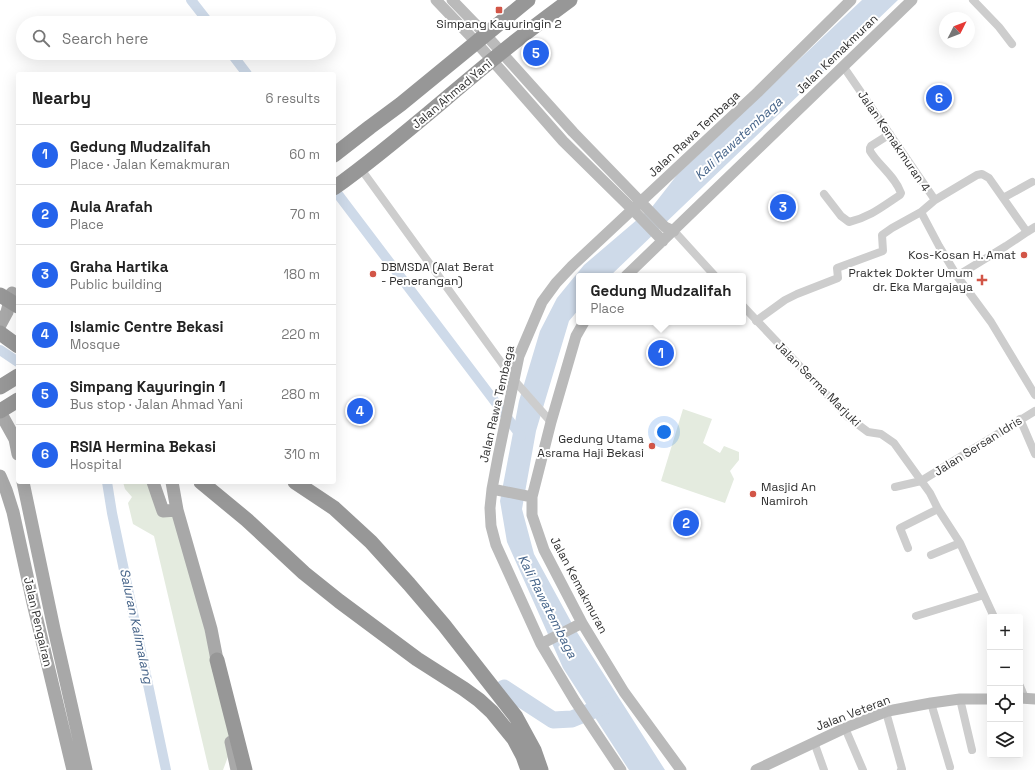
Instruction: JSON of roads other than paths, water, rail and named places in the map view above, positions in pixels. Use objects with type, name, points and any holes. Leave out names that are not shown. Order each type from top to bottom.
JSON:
[{"type":"highway","name":"Jalan Ahmad Yani","points":[[339,151],[401,104],[528,0]]},
{"type":"highway","name":"Jalan Ahmad Yani","points":[[336,187],[414,127],[497,56],[570,0]]},
{"type":"highway","points":[[0,333],[16,345]]},
{"type":"highway","points":[[0,412],[16,401]]},
{"type":"highway","points":[[203,484],[247,520],[304,572],[339,601],[417,660],[479,700],[492,712],[517,745],[528,770]]},
{"type":"highway","points":[[298,484],[334,508],[371,542],[444,625],[516,717],[534,750],[541,770]]},
{"type":"highway","points":[[217,660],[245,770]]},
{"type":"main road","points":[[0,325],[7,312],[10,295]]},
{"type":"main road","points":[[0,412],[15,439],[16,444]]},
{"type":"main road","name":"Jalan Pengairan","points":[[0,476],[13,512],[73,770]]},
{"type":"main road","points":[[24,484],[54,629],[86,770]]},
{"type":"main road","points":[[154,484],[163,511],[177,510]]},
{"type":"main road","points":[[172,484],[177,510],[210,629],[217,660],[226,723],[237,770]]},
{"type":"street","points":[[436,0],[481,38]]},
{"type":"street","points":[[452,0],[497,56],[712,273]]},
{"type":"street","name":"Jalan Rawa Tembaga","points":[[621,770],[575,700],[543,643],[496,545],[491,526],[490,508],[495,490],[498,457],[516,383],[519,356],[542,302],[556,283],[572,266],[645,206],[851,0]]},
{"type":"street","name":"Jalan Kemakmuran","points":[[629,273],[659,238],[912,0]]},
{"type":"street","points":[[973,0],[999,27],[1012,44]]},
{"type":"street","points":[[497,56],[562,141],[636,213],[659,238]]},
{"type":"street","name":"Jalan Kemakmuran 4","points":[[843,66],[935,200],[977,174],[982,174],[989,178],[1027,232]]},
{"type":"street","points":[[554,131],[564,122]]},
{"type":"street","points":[[824,194],[841,216],[849,222],[871,214],[900,195],[901,193],[896,183],[870,151],[871,146],[890,134]]},
{"type":"street","points":[[361,169],[516,383],[547,418]]},
{"type":"street","points":[[1003,198],[1032,182]]},
{"type":"street","points":[[756,321],[785,300],[838,278],[837,268],[883,251],[882,235],[922,212],[935,200]]},
{"type":"street","points":[[922,212],[939,246],[958,276],[991,322],[1035,395]]},
{"type":"street","points":[[958,276],[1035,227]]},
{"type":"street","name":"Jalan Serma Marjuki","points":[[746,309],[848,417],[868,432],[881,434],[894,443],[930,493],[938,509],[960,543],[993,614]]},
{"type":"street","name":"Jalan Kemakmuran","points":[[582,325],[576,336],[547,418],[528,496],[532,515],[544,550],[580,624],[624,692],[681,770]]},
{"type":"street","name":"Jalan Sersan Idris","points":[[921,482],[1035,411]]},
{"type":"street","points":[[1020,420],[1035,454]]},
{"type":"street","points":[[895,487],[921,482]]},
{"type":"street","points":[[495,490],[528,496]]},
{"type":"street","points":[[908,548],[900,528],[938,509]]},
{"type":"street","points":[[931,555],[960,543]]},
{"type":"street","points":[[916,616],[984,595]]},
{"type":"street","points":[[543,643],[580,624]]},
{"type":"street","points":[[960,699],[972,750]]},
{"type":"street","name":"Jalan Veteran","points":[[761,768],[845,728],[886,712],[960,699],[987,699]]},
{"type":"street","points":[[931,703],[950,767]]},
{"type":"street","points":[[886,712],[902,769],[901,770]]},
{"type":"street","points":[[845,728],[863,770]]},
{"type":"street","points":[[814,742],[824,770]]},
{"type":"water","name":"Kali Rawatembaga","points":[[862,0],[898,0],[613,273],[577,273],[584,265],[652,207],[677,175]]},
{"type":"water","name":"Kali Rawatembaga","points":[[576,275],[576,313],[569,321],[536,431],[522,509],[534,554],[575,629],[665,770],[629,770],[563,668],[507,542],[500,501],[519,401],[540,331],[557,298]]},
{"type":"waterway","points":[[191,0],[204,16]]},
{"type":"waterway","points":[[236,60],[245,72]]},
{"type":"waterway","points":[[336,192],[521,436]]},
{"type":"waterway","name":"Saluran Kalimalang","points":[[0,350],[16,361]]},
{"type":"waterway","name":"Saluran Kalimalang","points":[[107,484],[112,513],[166,770]]},
{"type":"waterway","points":[[504,688],[553,720],[572,719],[606,705]]},
{"type":"place","name":"Simpang Kayuringin 2","points":[[499,10]]},
{"type":"place","name":"Simpang Kayuringin 1","points":[[536,53]]},
{"type":"place","name":"RSIA Hermina Bekasi","points":[[939,98]]},
{"type":"place","name":"Graha Hartika","points":[[783,207]]},
{"type":"place","name":"Kos-Kosan H. Amat","points":[[1024,255]]},
{"type":"place","name":"DBMSDA (Alat Berat - Penerangan)","points":[[373,274]]},
{"type":"place","name":"Praktek Dokter Umum dr. Eka Margajaya","points":[[982,280]]},
{"type":"place","name":"Gedung Mudzalifah","points":[[661,353]]},
{"type":"place","name":"Islamic Centre Bekasi","points":[[360,411]]},
{"type":"place","name":"Gedung Utama Asrama Haji Bekasi","points":[[652,446]]},
{"type":"place","name":"Masjid An Namiroh","points":[[753,494]]},
{"type":"place","name":"Aula Arafah","points":[[686,523]]}]
